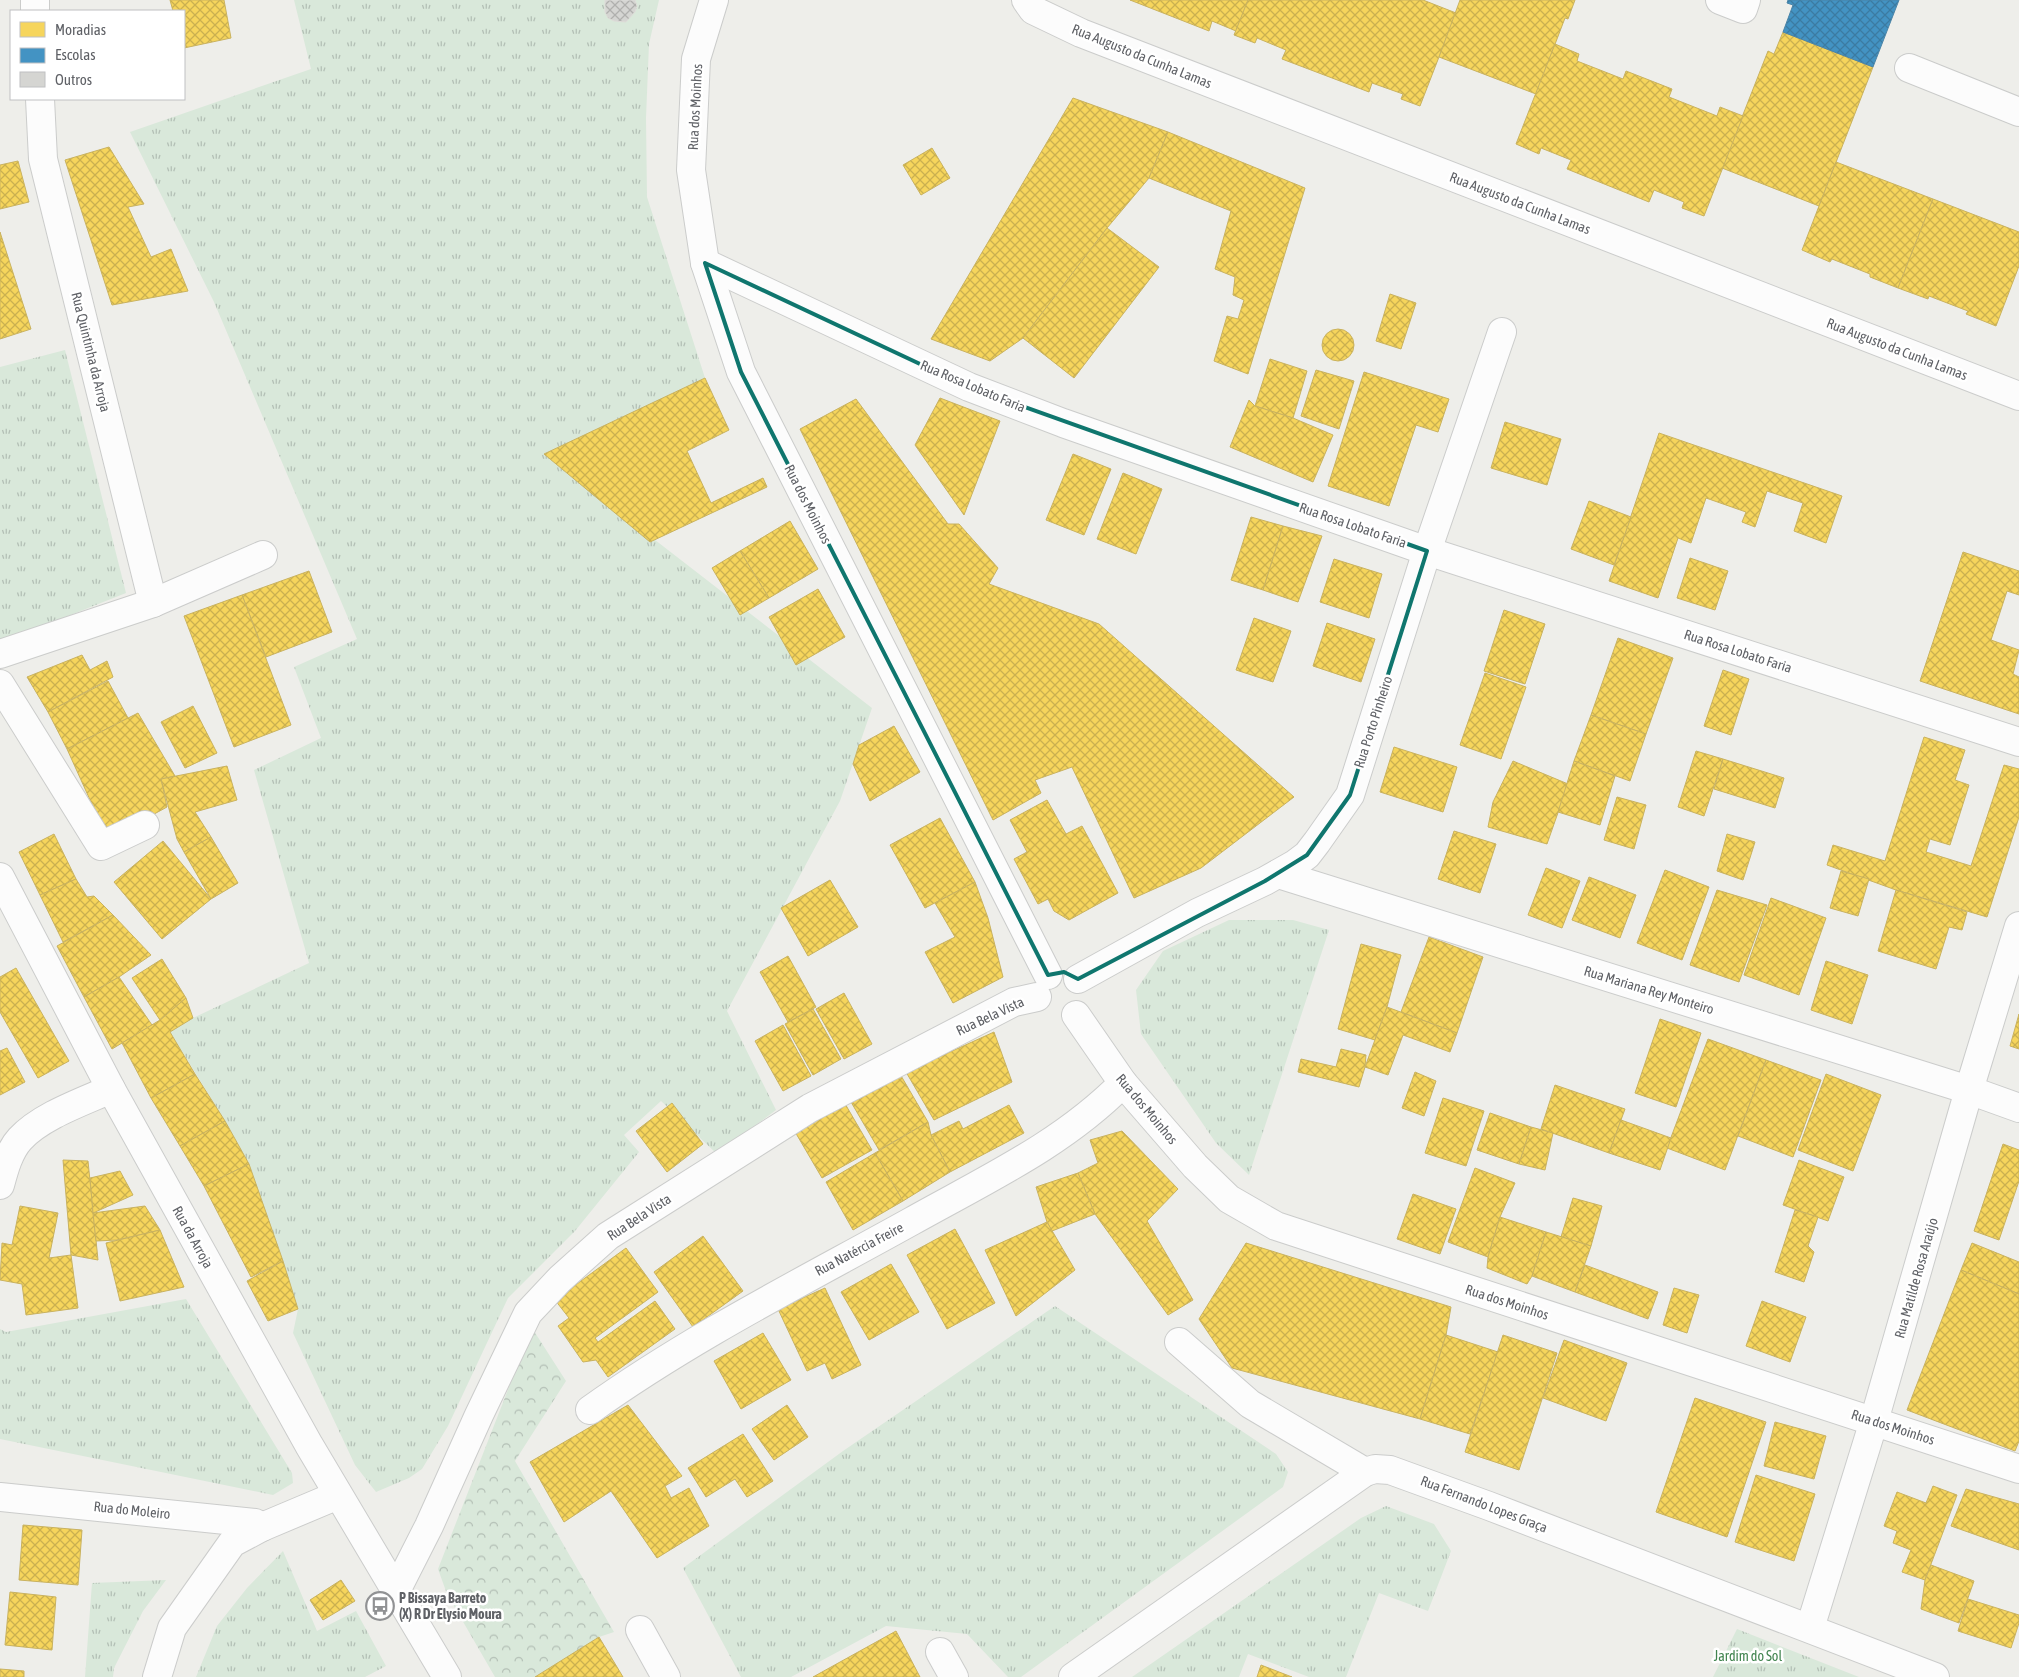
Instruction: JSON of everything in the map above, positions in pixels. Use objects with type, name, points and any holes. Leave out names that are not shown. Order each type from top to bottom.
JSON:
[{"type":"street","name":"Rua dos Moinhos","points":[[714,0],[696,59],[691,170],[705,262],[741,372],[1043,986]]},
{"type":"street","name":"Rua Augusto da Cunha Lamas","points":[[1026,0],[1033,10],[1081,32],[2019,396]]},
{"type":"street","points":[[1720,0],[1743,9],[1746,0]]},
{"type":"street","points":[[1909,68],[2019,112]]},
{"type":"street","name":"Rua Quintinha da Arroja","points":[[40,100],[43,159],[152,604]]},
{"type":"street","name":"Rua Rosa Lobato Faria","points":[[705,262],[969,387],[1073,427],[1427,551],[2019,742]]},
{"type":"street","name":"Rua Porto Pinheiro","points":[[1078,979],[1197,913],[1295,864],[1307,855],[1350,795],[1427,551],[1502,332]]},
{"type":"street","points":[[0,654],[152,604],[263,555]]},
{"type":"street","points":[[0,684],[102,846],[145,825]]},
{"type":"street","name":"Rua Mariana Rey Monteiro","points":[[1278,874],[1969,1090],[2019,1108]]},
{"type":"street","name":"Rua da Arroja","points":[[0,878],[111,1089],[338,1495],[396,1591],[444,1676]]},
{"type":"street","name":"Rua Matilde Rosa Araújo","points":[[1810,1628],[1874,1421],[1969,1090],[2019,926]]},
{"type":"street","points":[[1064,972],[1078,979],[1083,985],[1084,1001],[1076,1015],[1069,1018],[1054,1019],[1042,1010],[1043,986],[1064,972]]},
{"type":"street","name":"Rua Bela Vista","points":[[396,1591],[430,1526],[479,1415],[528,1313],[560,1279],[608,1236],[810,1108],[1043,986]]},
{"type":"street","name":"Rua dos Moinhos","points":[[1076,1015],[1123,1083],[1195,1166],[1229,1198],[1276,1226],[2019,1469]]},
{"type":"street","name":"Rua Natércia Freire","points":[[590,1410],[638,1378],[769,1298],[1028,1158],[1100,1106],[1123,1083]]},
{"type":"street","points":[[0,1185],[5,1164],[19,1140],[41,1122],[111,1089]]},
{"type":"street","points":[[1072,1677],[1366,1472],[1250,1404],[1179,1342]]},
{"type":"street","name":"Rua Fernando Lopes Graça","points":[[1366,1472],[1375,1469],[1390,1470],[1421,1481],[1935,1677]]},
{"type":"street","points":[[157,1677],[172,1628],[232,1543],[262,1527],[338,1495]]},
{"type":"street","name":"Rua do Moleiro","points":[[0,1497],[255,1523],[262,1527]]},
{"type":"street","points":[[640,1630],[666,1677]]},
{"type":"street","points":[[940,1652],[954,1677]]},
{"type":"highlighted area","points":[[705,263],[969,387],[1427,551],[1350,795],[1307,855],[1265,881],[1078,979],[1064,972],[1048,975],[741,372]]},
{"type":"green space","points":[[294,0],[659,0],[649,44],[646,118],[647,197],[705,378],[544,454],[872,708],[840,801],[727,1011],[776,1110],[717,1154],[661,1101],[624,1135],[639,1152],[575,1231],[508,1298],[448,1426],[422,1469],[409,1478],[376,1492],[355,1465],[293,1333],[298,1309],[249,1164],[170,1032],[193,1018],[309,963],[254,770],[321,738],[294,667],[357,639],[214,302],[130,132],[311,69]]},
{"type":"green space","points":[[65,350],[126,593],[0,643],[0,367]]},
{"type":"green space","points":[[1229,920],[1293,920],[1329,930],[1249,1175],[1216,1143],[1141,1034],[1136,990],[1163,951]]},
{"type":"green space","points":[[186,1299],[292,1473],[293,1483],[273,1495],[0,1439],[0,1329],[6,1332]]},
{"type":"green space","points":[[1055,1306],[1276,1454],[1288,1472],[1283,1487],[1021,1677],[1008,1677],[967,1634],[886,1626],[791,1677],[741,1677],[683,1568],[843,1451]]},
{"type":"green space","points":[[532,1328],[566,1381],[515,1461],[614,1632],[599,1637],[535,1677],[495,1677],[447,1594],[438,1569]]},
{"type":"green space","points":[[1386,1506],[1434,1524],[1451,1551],[1428,1611],[1379,1593],[1346,1677],[1309,1677],[1248,1654],[1239,1677],[1132,1677],[1361,1518]]},
{"type":"green space","points":[[283,1551],[317,1631],[356,1611],[386,1666],[365,1677],[196,1677],[217,1626],[247,1588]]},
{"type":"green space","points":[[166,1580],[143,1611],[114,1668],[113,1677],[85,1677],[92,1583]]},
{"type":"green space","name":"Jardim do Sol","points":[[1737,1629],[1859,1677],[1713,1677]]},
{"type":"building: Moradias","points":[[170,0],[224,0],[231,38],[185,48],[185,10],[173,10]]},
{"type":"building: Moradias","points":[[1130,0],[1248,0],[1236,31],[1212,21],[1209,31]]},
{"type":"building: Moradias","points":[[1248,0],[1423,0],[1456,13],[1420,106],[1401,99],[1403,94],[1372,83],[1369,92],[1282,59],[1286,50],[1257,38],[1255,43],[1234,35]]},
{"type":"building: Moradias","points":[[1460,0],[1575,0],[1568,19],[1565,18],[1536,94],[1439,57]]},
{"type":"building: Moradias","points":[[1783,32],[1873,67],[1819,206],[1722,168],[1768,51],[1774,54]]},
{"type":"building: Moradias","points":[[1555,44],[1579,54],[1577,61],[1623,79],[1626,71],[1672,89],[1669,97],[1717,116],[1720,107],[1743,116],[1704,216],[1682,208],[1684,202],[1654,190],[1649,202],[1567,169],[1571,160],[1541,148],[1539,154],[1516,144]]},
{"type":"building: Moradias","points":[[1073,98],[1168,132],[1149,178],[1107,228],[1023,338],[990,361],[931,339]]},
{"type":"building: Moradias","points":[[1168,132],[1305,188],[1248,374],[1214,361],[1227,316],[1238,319],[1244,300],[1233,295],[1235,277],[1215,269],[1231,211],[1149,178]]},
{"type":"building: Moradias","points":[[109,147],[144,204],[128,207],[151,257],[171,249],[188,291],[112,305],[65,160]]},
{"type":"building: Moradias","points":[[932,148],[950,178],[921,195],[903,165]]},
{"type":"building: Moradias","points":[[18,161],[29,202],[0,209],[0,165]]},
{"type":"building: Moradias","points":[[1836,162],[1933,199],[1898,288],[1870,277],[1870,274],[1832,259],[1830,262],[1802,250]]},
{"type":"building: Moradias","points":[[1933,199],[2019,232],[2019,266],[1996,326],[1966,314],[1968,311],[1929,296],[1928,299],[1898,288]]},
{"type":"building: Moradias","points":[[1107,228],[1159,267],[1074,378],[1023,338]]},
{"type":"building: Moradias","points":[[0,232],[31,329],[0,339]]},
{"type":"building: Moradias","points":[[1390,294],[1416,303],[1401,349],[1376,341]]},
{"type":"building: Moradias","points":[[1338,329],[1350,333],[1354,345],[1350,357],[1338,361],[1326,357],[1322,345],[1326,333]]},
{"type":"building: Moradias","points":[[1270,359],[1307,371],[1293,418],[1255,406]]},
{"type":"building: Moradias","points":[[1316,370],[1354,381],[1339,429],[1301,416]]},
{"type":"building: Moradias","points":[[1364,372],[1449,399],[1438,432],[1416,425],[1389,506],[1328,486]]},
{"type":"building: Moradias","points":[[705,378],[729,430],[687,451],[711,503],[763,478],[767,487],[650,542],[544,454]]},
{"type":"building: Moradias","points":[[940,398],[1000,421],[964,515],[915,445]]},
{"type":"building: Moradias","points":[[856,399],[948,524],[959,524],[998,568],[989,584],[1099,624],[1294,797],[1201,868],[1134,898],[1072,767],[1035,780],[1041,793],[993,820],[800,429]]},
{"type":"building: Moradias","points":[[1249,400],[1255,406],[1293,418],[1333,435],[1313,482],[1230,447]]},
{"type":"building: Moradias","points":[[1505,422],[1561,439],[1547,485],[1491,468]]},
{"type":"building: Moradias","points":[[1659,433],[1842,496],[1826,543],[1794,531],[1803,503],[1767,491],[1755,527],[1742,522],[1746,512],[1706,498],[1691,543],[1678,538],[1658,598],[1609,581]]},
{"type":"building: Moradias","points":[[1073,454],[1111,469],[1084,535],[1046,520]]},
{"type":"building: Moradias","points":[[1123,473],[1162,489],[1136,554],[1097,539]]},
{"type":"building: Moradias","points":[[1589,501],[1631,517],[1614,565],[1571,549]]},
{"type":"building: Moradias","points":[[1251,517],[1283,526],[1263,590],[1231,580]]},
{"type":"building: Moradias","points":[[790,521],[818,569],[769,598],[740,551]]},
{"type":"building: Moradias","points":[[1283,526],[1322,536],[1298,602],[1263,590]]},
{"type":"building: Moradias","points":[[740,551],[769,598],[740,615],[712,568]]},
{"type":"building: Moradias","points":[[1963,552],[2019,571],[2019,595],[2007,591],[1991,640],[2019,650],[2013,674],[2019,677],[2019,714],[1920,681]]},
{"type":"building: Moradias","points":[[1690,558],[1728,571],[1715,610],[1677,598]]},
{"type":"building: Moradias","points":[[1334,559],[1382,574],[1369,618],[1320,602]]},
{"type":"building: Moradias","points":[[309,571],[332,632],[266,657],[242,595]]},
{"type":"building: Moradias","points":[[818,589],[845,637],[796,665],[769,617]]},
{"type":"building: Moradias","points":[[242,595],[291,725],[234,747],[184,616]]},
{"type":"building: Moradias","points":[[1504,610],[1545,624],[1525,684],[1484,671]]},
{"type":"building: Moradias","points":[[1254,618],[1291,631],[1273,682],[1236,670]]},
{"type":"building: Moradias","points":[[1327,623],[1375,639],[1361,682],[1313,666]]},
{"type":"building: Moradias","points":[[1618,638],[1673,658],[1646,734],[1591,715]]},
{"type":"building: Moradias","points":[[82,655],[90,670],[107,661],[113,677],[48,712],[27,677]]},
{"type":"building: Moradias","points":[[1723,670],[1749,679],[1731,735],[1704,726]]},
{"type":"building: Moradias","points":[[1485,673],[1526,687],[1501,759],[1460,745]]},
{"type":"building: Moradias","points":[[108,681],[128,718],[67,749],[48,712]]},
{"type":"building: Moradias","points":[[193,706],[217,753],[185,768],[161,722]]},
{"type":"building: Moradias","points":[[138,713],[175,776],[161,779],[167,807],[145,819],[142,810],[105,833],[67,749]]},
{"type":"building: Moradias","points":[[1591,715],[1646,734],[1630,781],[1574,761]]},
{"type":"building: Moradias","points":[[894,726],[920,772],[870,801],[853,764],[859,745]]},
{"type":"building: Moradias","points":[[1924,737],[1965,750],[1955,780],[1969,785],[1950,845],[1930,839],[1926,852],[1971,866],[2004,765],[2019,769],[2019,817],[1987,917],[1896,890],[1827,865],[1833,845],[1885,861]]},
{"type":"building: Moradias","points":[[1394,747],[1457,767],[1443,812],[1380,792]]},
{"type":"building: Moradias","points":[[1696,751],[1723,759],[1704,816],[1678,807]]},
{"type":"building: Moradias","points":[[1723,759],[1784,778],[1775,808],[1714,789]]},
{"type":"building: Moradias","points":[[1513,761],[1568,784],[1547,844],[1488,827],[1493,802]]},
{"type":"building: Moradias","points":[[1574,761],[1615,776],[1600,825],[1558,812]]},
{"type":"building: Moradias","points":[[227,766],[237,800],[195,812],[211,837],[184,852],[177,839],[161,779]]},
{"type":"building: Moradias","points":[[1617,797],[1646,805],[1634,849],[1604,840]]},
{"type":"building: Moradias","points":[[1047,800],[1066,834],[1082,826],[1118,893],[1069,920],[1054,911],[1048,899],[1038,904],[1014,859],[1027,852],[1010,820]]},
{"type":"building: Moradias","points":[[940,818],[975,882],[925,908],[890,845]]},
{"type":"building: Moradias","points":[[1454,831],[1496,844],[1480,893],[1438,879]]},
{"type":"building: Moradias","points":[[54,834],[76,879],[40,895],[19,852]]},
{"type":"building: Moradias","points":[[1727,834],[1755,842],[1743,880],[1717,871]]},
{"type":"building: Moradias","points":[[211,837],[238,883],[211,899],[184,852]]},
{"type":"building: Moradias","points":[[163,841],[211,899],[162,939],[114,882]]},
{"type":"building: Moradias","points":[[1546,868],[1580,881],[1562,928],[1528,915]]},
{"type":"building: Moradias","points":[[1665,870],[1709,887],[1682,960],[1637,943]]},
{"type":"building: Moradias","points":[[1841,871],[1869,879],[1858,916],[1830,908]]},
{"type":"building: Moradias","points":[[1589,877],[1636,895],[1620,938],[1572,920]]},
{"type":"building: Moradias","points":[[76,879],[87,897],[94,896],[113,915],[63,942],[40,895]]},
{"type":"building: Moradias","points":[[830,880],[858,927],[808,956],[781,908]]},
{"type":"building: Moradias","points":[[975,882],[988,918],[1003,977],[953,1003],[925,952],[955,937],[935,903]]},
{"type":"building: Moradias","points":[[1717,890],[1767,905],[1739,982],[1690,965]]},
{"type":"building: Moradias","points":[[1896,890],[1967,912],[1962,930],[1949,927],[1936,969],[1878,951]]},
{"type":"building: Moradias","points":[[1771,898],[1826,918],[1799,995],[1744,975]]},
{"type":"building: Moradias","points":[[113,915],[151,955],[119,977],[84,997],[57,946]]},
{"type":"building: Moradias","points":[[1429,937],[1483,957],[1457,1033],[1401,1012]]},
{"type":"building: Moradias","points":[[1361,944],[1401,955],[1387,1007],[1375,1040],[1338,1029]]},
{"type":"building: Moradias","points":[[788,956],[816,1007],[788,1022],[760,972]]},
{"type":"building: Moradias","points":[[162,959],[186,998],[160,1020],[132,978]]},
{"type":"building: Moradias","points":[[1826,961],[1868,975],[1852,1024],[1811,1010]]},
{"type":"building: Moradias","points":[[16,968],[69,1061],[38,1078],[0,1012],[0,977]]},
{"type":"building: Moradias","points":[[119,977],[152,1025],[112,1049],[84,997]]},
{"type":"building: Moradias","points":[[844,993],[872,1044],[844,1059],[816,1009]]},
{"type":"building: Moradias","points":[[186,998],[193,1018],[170,1032],[195,1074],[151,1098],[122,1043],[160,1020]]},
{"type":"building: Moradias","points":[[1387,1007],[1457,1033],[1450,1052],[1403,1035],[1388,1075],[1365,1067]]},
{"type":"building: Moradias","points":[[813,1009],[841,1059],[813,1075],[785,1024]]},
{"type":"building: Moradias","points":[[2019,1014],[2019,1049],[2010,1046]]},
{"type":"building: Moradias","points":[[1660,1019],[1701,1033],[1676,1107],[1635,1093]]},
{"type":"building: Moradias","points":[[783,1025],[811,1076],[783,1091],[755,1041]]},
{"type":"building: Moradias","points":[[994,1032],[1012,1082],[934,1120],[906,1072]]},
{"type":"building: Moradias","points":[[1708,1039],[1766,1060],[1725,1170],[1667,1148]]},
{"type":"building: Moradias","points":[[7,1048],[25,1082],[0,1095],[0,1051]]},
{"type":"building: Moradias","points":[[1341,1049],[1366,1055],[1365,1067],[1359,1087],[1298,1072],[1301,1059],[1336,1067]]},
{"type":"building: Moradias","points":[[1766,1060],[1821,1080],[1793,1157],[1738,1136]]},
{"type":"building: Moradias","points":[[1415,1072],[1436,1081],[1424,1116],[1402,1108]]},
{"type":"building: Moradias","points":[[195,1074],[225,1121],[180,1146],[151,1098]]},
{"type":"building: Moradias","points":[[900,1074],[928,1122],[879,1150],[851,1102]]},
{"type":"building: Moradias","points":[[1826,1074],[1881,1095],[1853,1171],[1798,1150]]},
{"type":"building: Moradias","points":[[1555,1085],[1625,1109],[1609,1153],[1541,1129]]},
{"type":"building: Moradias","points":[[1443,1098],[1484,1111],[1466,1166],[1425,1153]]},
{"type":"building: Moradias","points":[[844,1102],[872,1150],[822,1178],[794,1130]]},
{"type":"building: Moradias","points":[[672,1103],[703,1144],[667,1172],[636,1131]]},
{"type":"building: Moradias","points":[[1009,1105],[1024,1133],[950,1172],[931,1135],[959,1121],[963,1129]]},
{"type":"building: Moradias","points":[[1490,1113],[1531,1127],[1519,1164],[1477,1150]]},
{"type":"building: Moradias","points":[[1621,1120],[1671,1138],[1660,1170],[1609,1153]]},
{"type":"building: Moradias","points":[[225,1121],[249,1164],[204,1186],[180,1146]]},
{"type":"building: Moradias","points":[[928,1122],[931,1135],[950,1172],[903,1201],[875,1153]]},
{"type":"building: Moradias","points":[[1531,1127],[1553,1133],[1545,1170],[1519,1164]]},
{"type":"building: Moradias","points":[[1122,1131],[1178,1189],[1147,1221],[1193,1300],[1168,1315],[1095,1214],[1078,1173],[1098,1163],[1090,1140]]},
{"type":"building: Moradias","points":[[2003,1144],[2019,1150],[2019,1181],[1999,1240],[1974,1231]]},
{"type":"building: Moradias","points":[[875,1153],[903,1201],[853,1230],[826,1182]]},
{"type":"building: Moradias","points":[[63,1160],[88,1161],[98,1260],[71,1255]]},
{"type":"building: Moradias","points":[[1799,1160],[1844,1177],[1828,1221],[1783,1205]]},
{"type":"building: Moradias","points":[[249,1164],[283,1261],[251,1277],[204,1186]]},
{"type":"building: Moradias","points":[[1475,1168],[1515,1183],[1500,1217],[1488,1257],[1448,1242]]},
{"type":"building: Moradias","points":[[120,1171],[133,1195],[93,1213],[90,1178]]},
{"type":"building: Moradias","points":[[1078,1173],[1095,1214],[1052,1231],[1047,1222],[1036,1187]]},
{"type":"building: Moradias","points":[[1413,1194],[1456,1209],[1440,1254],[1397,1239]]},
{"type":"building: Moradias","points":[[1573,1198],[1602,1206],[1591,1246],[1561,1237]]},
{"type":"building: Moradias","points":[[20,1206],[58,1213],[49,1258],[71,1255],[78,1308],[26,1315],[22,1284],[0,1280],[2,1243],[12,1245]]},
{"type":"building: Moradias","points":[[145,1206],[160,1230],[117,1240],[96,1241],[93,1213]]},
{"type":"building: Moradias","points":[[1795,1210],[1818,1217],[1808,1246],[1814,1252],[1804,1282],[1775,1272]]},
{"type":"building: Moradias","points":[[1500,1217],[1546,1232],[1532,1276],[1527,1284],[1487,1268],[1488,1257]]},
{"type":"building: Moradias","points":[[1047,1222],[1075,1270],[1016,1316],[985,1250]]},
{"type":"building: Moradias","points":[[955,1229],[995,1303],[947,1329],[907,1255]]},
{"type":"building: Moradias","points":[[160,1230],[184,1287],[120,1301],[106,1243]]},
{"type":"building: Moradias","points":[[1546,1232],[1591,1246],[1575,1292],[1532,1276]]},
{"type":"building: Moradias","points":[[703,1236],[743,1291],[693,1327],[654,1272]]},
{"type":"building: Moradias","points":[[1246,1243],[1451,1307],[1446,1335],[1420,1419],[1232,1368],[1199,1319]]},
{"type":"building: Moradias","points":[[1972,1243],[2019,1262],[2019,1294],[1961,1270]]},
{"type":"building: Moradias","points":[[626,1248],[658,1292],[595,1338],[598,1342],[655,1301],[675,1329],[608,1377],[596,1360],[583,1362],[558,1326],[569,1318],[555,1300]]},
{"type":"building: Moradias","points":[[283,1261],[298,1309],[268,1321],[247,1281]]},
{"type":"building: Moradias","points":[[891,1264],[919,1312],[869,1340],[841,1292]]},
{"type":"building: Moradias","points":[[1585,1265],[1658,1292],[1648,1319],[1575,1292]]},
{"type":"building: Moradias","points":[[1961,1270],[2019,1294],[2019,1441],[2015,1451],[1907,1410]]},
{"type":"building: Moradias","points":[[825,1288],[861,1365],[832,1379],[825,1363],[807,1371],[778,1309]]},
{"type":"building: Moradias","points":[[1674,1288],[1699,1295],[1687,1333],[1663,1325]]},
{"type":"building: Moradias","points":[[1762,1301],[1806,1317],[1790,1362],[1746,1346]]},
{"type":"building: Moradias","points":[[763,1333],[791,1380],[741,1409],[714,1361]]},
{"type":"building: Moradias","points":[[1446,1335],[1498,1352],[1470,1434],[1420,1419]]},
{"type":"building: Moradias","points":[[1503,1335],[1557,1353],[1519,1470],[1465,1452]]},
{"type":"building: Moradias","points":[[1564,1340],[1627,1363],[1606,1421],[1543,1398]]},
{"type":"building: Moradias","points":[[1695,1398],[1766,1422],[1727,1537],[1656,1512]]},
{"type":"building: Moradias","points":[[628,1405],[682,1476],[665,1486],[671,1498],[689,1488],[709,1526],[657,1558],[611,1491],[564,1522],[530,1462]]},
{"type":"building: Moradias","points":[[787,1405],[808,1437],[774,1460],[752,1429]]},
{"type":"building: Moradias","points":[[1775,1422],[1826,1436],[1814,1479],[1764,1466]]},
{"type":"building: Moradias","points":[[743,1434],[773,1481],[747,1497],[735,1479],[706,1497],[688,1468]]},
{"type":"building: Moradias","points":[[1756,1475],[1815,1494],[1794,1561],[1735,1542]]},
{"type":"building: Moradias","points":[[1933,1486],[1957,1495],[1925,1580],[1902,1572],[1911,1550],[1893,1543],[1897,1531],[1884,1526],[1897,1492],[1926,1503]]},
{"type":"building: Moradias","points":[[1966,1489],[2019,1504],[2019,1550],[1951,1526]]},
{"type":"building: Moradias","points":[[23,1525],[82,1530],[78,1585],[19,1580]]},
{"type":"building: Moradias","points":[[1931,1565],[1974,1581],[1959,1623],[1921,1609],[1925,1580]]},
{"type":"building: Moradias","points":[[341,1580],[355,1601],[323,1620],[310,1600]]},
{"type":"building: Moradias","points":[[10,1592],[56,1597],[52,1650],[5,1645]]},
{"type":"building: Moradias","points":[[1968,1599],[2019,1615],[2019,1623],[2011,1648],[1958,1631]]},
{"type":"building: Moradias","points":[[896,1631],[920,1677],[813,1677]]},
{"type":"building: Moradias","points":[[599,1637],[623,1677],[535,1677]]},
{"type":"building: Moradias","points":[[1261,1665],[1292,1677],[1257,1677]]},
{"type":"building: Moradias","points":[[0,1669],[24,1671],[24,1677],[0,1677]]},
{"type":"building: Escolas","points":[[1788,0],[1899,0],[1873,67],[1783,32],[1793,5],[1787,3]]},
{"type":"building: Outros","points":[[605,0],[635,0],[637,6],[635,12],[626,22],[614,21],[608,18],[605,12]]},
{"type":"place","name":"P Bissaya Barreto (X) R Dr Elysio Moura","points":[[380,1606]]}]
